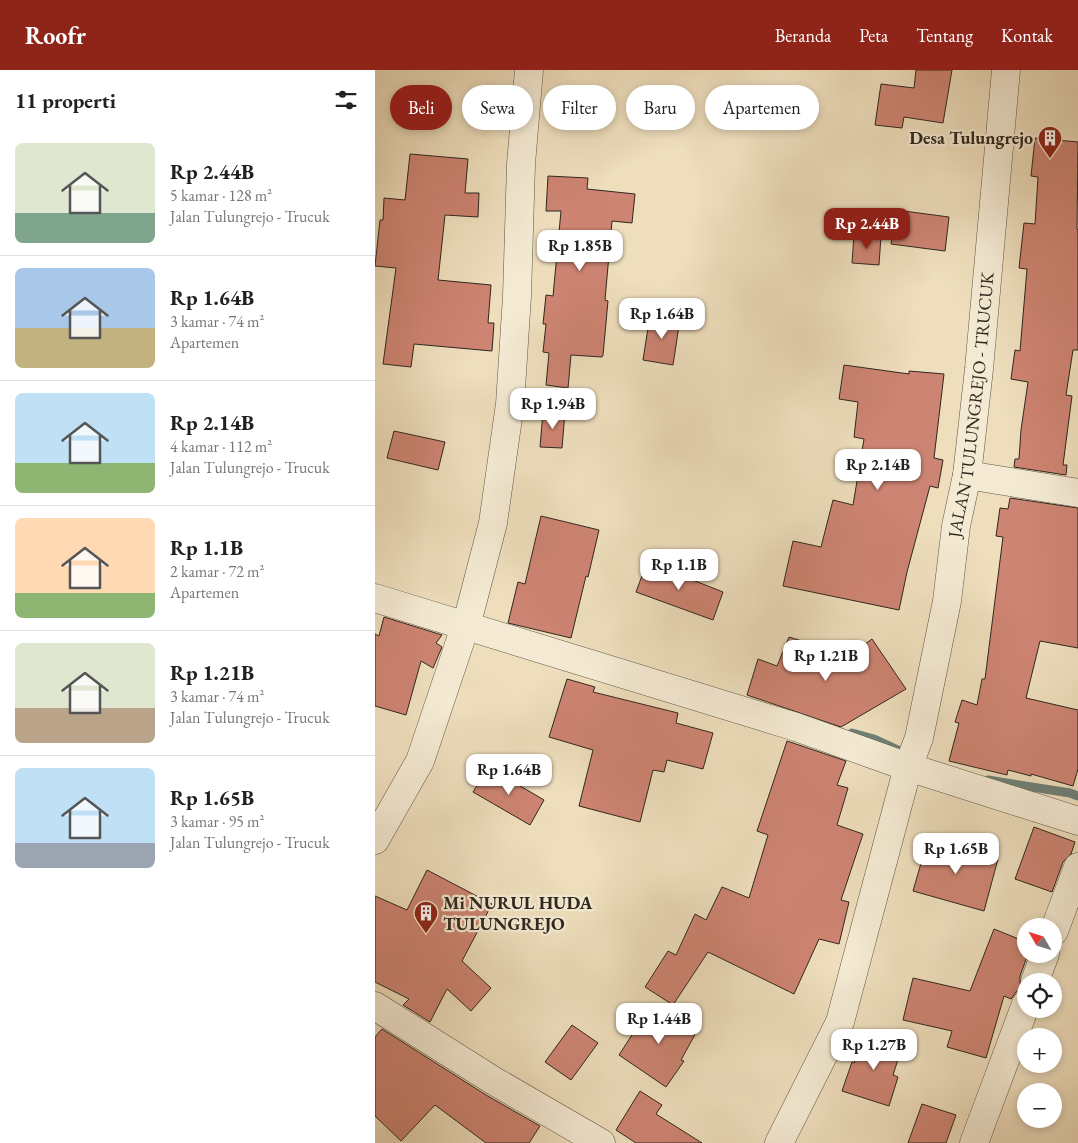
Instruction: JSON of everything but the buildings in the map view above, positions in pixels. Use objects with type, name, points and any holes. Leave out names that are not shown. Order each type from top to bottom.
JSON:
[{"type":"street","points":[[375,840],[420,761],[465,626],[493,523],[510,404],[517,296],[521,164],[529,70]]},
{"type":"street","name":"JALAN TULUNGREJO - TRUCUK","points":[[908,767],[919,738],[947,601],[957,526],[967,475],[979,369],[1006,70]]},
{"type":"street","points":[[967,475],[1078,493]]},
{"type":"street","points":[[375,598],[796,727],[908,767],[1078,822]]},
{"type":"street","points":[[779,1143],[840,1022],[908,767]]},
{"type":"street","points":[[1059,918],[1078,867]]},
{"type":"street","points":[[375,1006],[494,1081],[601,1143]]},
{"type":"street","points":[[973,1143],[1021,1018]]},
{"type":"waterway","points":[[852,733],[874,739],[898,750]]},
{"type":"waterway","points":[[988,780],[1070,793],[1078,796]]},
{"type":"place","name":"Desa Tulungrejo","points":[[1050,159]]},
{"type":"place","name":"Mi NURUL HUDA TULUNGREJO","points":[[426,934]]}]
